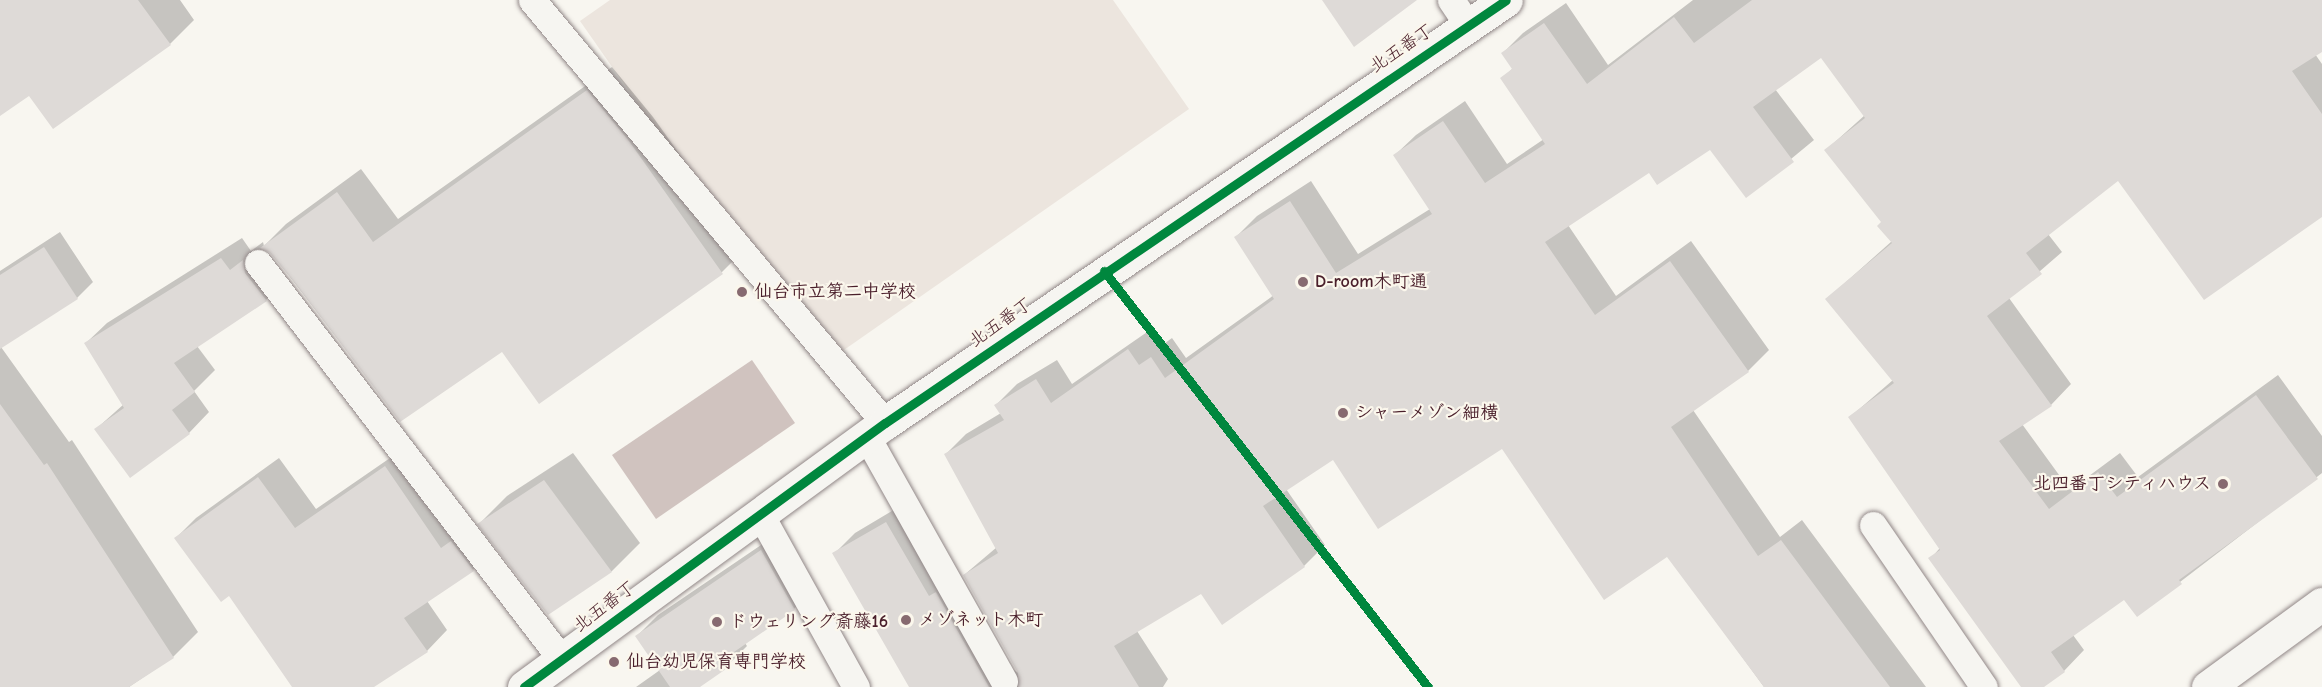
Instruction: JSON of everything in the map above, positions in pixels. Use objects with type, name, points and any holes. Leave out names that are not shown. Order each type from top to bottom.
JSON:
[{"type":"street","name":"北五番丁","points":[[524,687],[759,512],[1459,13],[1506,0]]},
{"type":"street","points":[[2208,687],[2322,604]]},
{"type":"lane","points":[[532,0],[876,430],[1004,681]]},
{"type":"lane","points":[[258,263],[562,660]]},
{"type":"lane","points":[[759,512],[856,687]]},
{"type":"lane","points":[[1873,525],[1984,687]]},
{"type":"shaded area","points":[[610,0],[1113,0],[1189,109],[821,366],[580,21]]},
{"type":"shaded area","points":[[752,360],[795,423],[656,519],[612,455]]},
{"type":"building","points":[[0,0],[138,0],[171,45],[53,129],[29,96],[0,116]]},
{"type":"building","points":[[1322,0],[1417,0],[1354,47]]},
{"type":"building","points":[[1752,0],[2322,0],[2322,52],[2292,71],[2322,114],[2322,217],[2204,300],[2118,181],[2026,253],[2042,274],[1987,316],[2052,406],[1999,441],[2049,509],[2098,472],[2117,497],[2256,395],[2318,479],[2179,580],[2182,584],[2137,617],[2124,600],[2051,652],[2065,672],[2044,687],[2021,687],[1928,558],[1940,550],[1848,417],[1894,383],[1825,299],[1892,243],[1877,226],[1881,222],[1824,150],[1865,118],[1821,58],[1753,107],[1794,162],[1746,198],[1710,150],[1657,185],[1649,173],[1545,242],[1595,315],[1670,261],[1749,372],[1671,427],[1758,556],[1781,540],[1890,687],[1764,687],[1667,557],[1604,600],[1502,449],[1378,529],[1333,460],[1263,506],[1305,567],[1222,625],[1201,594],[1114,646],[1139,687],[1018,687],[1018,673],[963,575],[998,553],[944,454],[1004,420],[994,405],[1036,379],[1051,403],[1128,349],[1139,365],[1151,357],[1165,378],[1274,299],[1234,237],[1290,201],[1336,273],[1432,214],[1393,155],[1443,121],[1485,183],[1545,144],[1500,78],[1512,69],[1501,53],[1544,23],[1587,84],[1674,17],[1694,43]]},
{"type":"building","points":[[587,90],[629,141],[723,274],[539,404],[502,352],[400,422],[295,283],[270,253],[260,248],[337,192],[373,242]]},
{"type":"building","points":[[44,247],[78,299],[0,349],[0,275]]},
{"type":"building","points":[[221,258],[230,270],[243,260],[245,273],[267,301],[174,363],[195,392],[172,410],[190,434],[130,478],[94,429],[124,408],[84,343]]},
{"type":"building","points":[[0,404],[44,465],[47,463],[174,658],[129,687],[0,687]]},
{"type":"building","points":[[385,466],[441,548],[451,541],[474,571],[404,618],[428,652],[374,687],[292,687],[229,596],[221,602],[174,538],[258,477],[295,528]]},
{"type":"building","points":[[544,480],[612,572],[548,615],[477,524]]},
{"type":"building","name":"メゾネット木町","points":[[886,522],[929,596],[936,592],[989,687],[909,687],[832,553]]},
{"type":"building","name":"ドウェリング斎藤16","points":[[761,550],[795,610],[721,661],[726,669],[700,687],[670,687],[635,636]]},
{"type":"cycle path","points":[[524,687],[885,423],[1506,0]]},
{"type":"cycle path","points":[[1104,271],[1428,687]]},
{"type":"place","name":"D-room木町通","points":[[1303,282]]},
{"type":"place","name":"仙台市立第二中学校","points":[[742,292]]},
{"type":"place","name":"シャーメゾン細横","points":[[1343,413]]},
{"type":"place","name":"北四番丁シティハウス","points":[[2223,484]]},
{"type":"place","name":"メゾネット木町","points":[[906,620]]},
{"type":"place","name":"ドウェリング斎藤16","points":[[717,622]]},
{"type":"place","name":"仙台幼児保育専門学校","points":[[614,662]]}]
